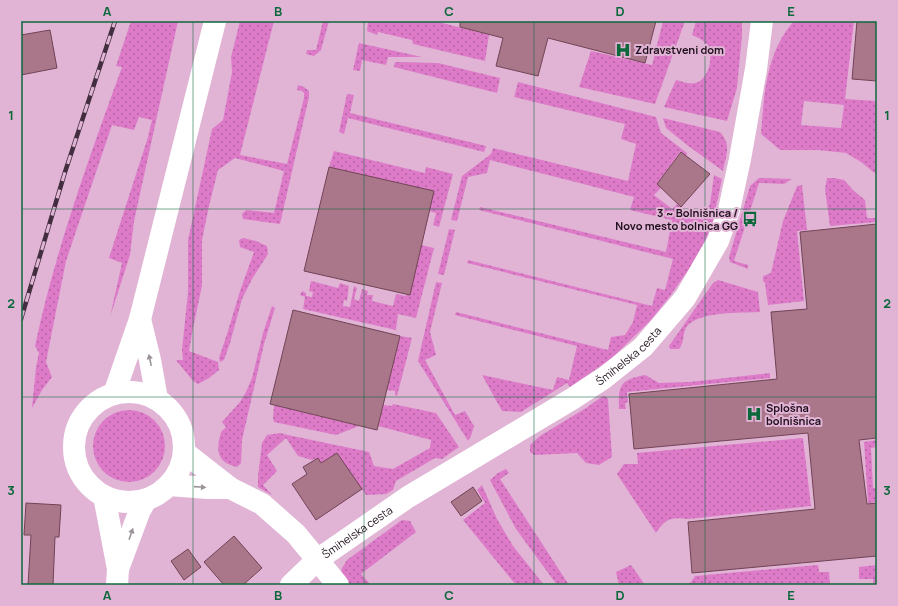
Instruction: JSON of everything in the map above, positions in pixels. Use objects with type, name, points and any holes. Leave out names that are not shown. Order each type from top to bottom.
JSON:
[{"type":"street","points":[[114,394],[140,319],[216,21]]},
{"type":"street","name":"Šmihelska cesta","points":[[291,585],[317,560],[408,497],[572,399],[604,378],[643,347],[685,298],[718,241],[729,210],[755,76],[762,21]]},
{"type":"street","points":[[140,319],[150,360],[157,399]]},
{"type":"street","points":[[132,392],[149,395],[157,399],[170,410],[179,422],[184,437],[184,452],[180,470],[169,485],[158,494],[146,500],[125,502],[104,496],[92,488],[82,476],[76,462],[74,447],[76,432],[82,417],[92,405],[103,398],[114,394],[132,392]]},
{"type":"street","name":"Šmihelska cesta","points":[[184,452],[230,488],[262,504],[296,534],[317,560]]},
{"type":"street","name":"Šmihelska cesta","points":[[169,485],[230,488]]},
{"type":"street","points":[[104,496],[118,577]]},
{"type":"street","points":[[118,577],[140,510],[146,500]]},
{"type":"street","points":[[317,560],[338,585]]},
{"type":"shaded area","points":[[131,21],[178,21],[134,221],[130,255],[110,317],[122,263],[109,258],[148,137],[152,120],[139,117],[134,130],[112,125],[66,261],[46,362],[52,377],[42,390],[32,408],[36,367],[39,353],[35,346],[43,310],[52,275],[74,205],[122,67],[116,66]]},
{"type":"shaded area","points":[[240,21],[274,21],[240,155],[287,164],[304,98],[304,93],[297,90],[298,85],[309,91],[309,97],[280,224],[243,219],[242,214],[246,210],[274,213],[284,171],[235,158],[218,170],[202,240],[202,286],[189,351],[218,362],[219,370],[198,384],[193,381],[176,360],[183,360],[182,350],[188,292],[188,240],[212,129],[223,120],[232,72],[231,57]]},
{"type":"shaded area","points":[[323,21],[329,21],[321,50],[314,56],[306,54],[307,50],[316,50]]},
{"type":"shaded area","points":[[368,21],[435,21],[489,35],[485,61],[413,44],[412,40],[378,32],[377,35],[367,31]]},
{"type":"shaded area","points":[[663,21],[685,21],[655,104],[579,87],[591,51],[652,65]]},
{"type":"shaded area","points":[[696,21],[742,21],[737,88],[727,121],[664,107],[676,80],[688,83],[700,81],[707,73],[709,68],[710,52],[708,47],[702,40],[692,35]]},
{"type":"shaded area","points":[[794,21],[854,21],[845,99],[877,101],[877,175],[861,162],[846,153],[818,150],[780,150],[761,134],[763,104],[768,74],[777,46]],"holes":[[[804,101],[844,105],[841,128],[801,125]]]},
{"type":"shaded area","points":[[359,43],[422,57],[388,57],[386,65],[362,60],[360,71],[353,70]]},
{"type":"shaded area","points":[[395,62],[438,63],[500,78],[497,93],[394,67]]},
{"type":"shaded area","points":[[518,82],[656,117],[661,133],[687,153],[686,156],[680,152],[658,182],[657,185],[661,188],[654,195],[672,209],[677,204],[688,214],[703,220],[710,204],[714,175],[722,179],[713,221],[706,239],[689,269],[651,320],[612,358],[570,387],[567,383],[521,412],[502,411],[482,375],[553,390],[557,377],[569,380],[577,346],[455,315],[456,312],[608,350],[611,337],[625,335],[633,322],[637,305],[467,263],[468,260],[652,306],[657,288],[665,290],[673,259],[479,210],[480,207],[666,252],[672,220],[630,210],[634,197],[490,160],[487,173],[468,177],[457,221],[451,220],[462,176],[491,154],[493,148],[628,181],[636,144],[621,139],[625,124],[514,97]]},
{"type":"shaded area","points":[[347,94],[354,95],[350,113],[486,146],[484,152],[348,118],[344,134],[339,132]]},
{"type":"shaded area","points":[[663,118],[720,132],[726,141],[727,146],[727,155],[723,171],[666,128]]},
{"type":"shaded area","points":[[334,151],[425,173],[426,167],[453,174],[439,227],[433,225],[436,213],[429,211],[434,191],[329,167]]},
{"type":"shaded area","points":[[759,178],[792,179],[784,184],[759,183],[734,261],[748,265],[748,269],[730,262],[729,257],[750,186]]},
{"type":"shaded area","points":[[827,178],[844,180],[865,200],[867,218],[877,218],[877,222],[830,226],[825,189]]},
{"type":"shaded area","points":[[802,185],[807,230],[797,231],[804,301],[768,305],[763,276],[771,273],[783,221],[797,186]]},
{"type":"shaded area","points":[[449,229],[455,230],[444,275],[438,274]]},
{"type":"shaded area","points":[[243,238],[256,241],[267,246],[268,254],[252,279],[242,299],[230,343],[224,360],[220,362],[219,358],[254,252],[240,247],[239,240]]},
{"type":"shaded area","points":[[421,245],[434,248],[416,318],[398,314],[396,330],[303,309],[305,297],[300,295],[302,291],[306,293],[306,296],[312,297],[313,292],[309,291],[311,281],[338,288],[340,283],[349,286],[347,301],[344,300],[343,306],[350,307],[354,286],[357,288],[354,299],[359,301],[362,289],[368,291],[367,295],[373,295],[372,301],[393,306],[396,294],[406,296]]},
{"type":"shaded area","points":[[718,280],[758,292],[760,312],[711,315],[693,321],[687,326],[684,332],[679,349],[670,349],[669,346],[713,283]]},
{"type":"shaded area","points":[[436,282],[442,283],[430,332],[436,355],[425,360],[455,415],[465,411],[474,426],[468,441],[418,361]]},
{"type":"shaded area","points":[[272,306],[275,308],[264,344],[242,440],[241,463],[237,467],[225,462],[219,454],[219,438],[221,432],[226,427],[222,422],[240,402],[246,392],[252,378],[263,333]]},
{"type":"shaded area","points":[[400,336],[412,338],[397,396],[395,395],[395,391],[387,390]]},
{"type":"shaded area","points":[[770,373],[770,378],[627,392],[628,402],[625,403],[626,409],[619,409],[619,394],[622,385],[630,379],[645,375],[659,383],[690,382]]},
{"type":"shaded area","points":[[603,396],[608,399],[612,457],[599,465],[586,463],[577,453],[534,455],[530,452],[530,445],[540,436]]},
{"type":"shaded area","points":[[393,404],[436,413],[459,447],[442,459],[435,458],[396,481],[393,490],[386,494],[366,495],[337,453],[321,463],[318,458],[312,460],[298,456],[286,438],[267,455],[277,471],[263,485],[272,495],[258,487],[262,443],[267,435],[280,433],[369,452],[374,466],[393,469],[430,448],[431,440],[378,426],[383,405],[392,406]]},
{"type":"shaded area","points":[[274,405],[359,426],[336,435],[274,422]]},
{"type":"shaded area","points":[[122,410],[136,410],[143,412],[155,420],[163,432],[165,446],[163,460],[155,472],[143,480],[136,482],[122,482],[115,480],[103,472],[95,460],[93,453],[93,439],[95,432],[103,420],[115,412]]},
{"type":"shaded area","points":[[803,438],[811,506],[688,519],[677,518],[666,521],[656,533],[617,474],[624,464],[638,464],[637,453]]},
{"type":"shaded area","points":[[877,440],[877,447],[871,448],[873,488],[877,488],[877,502],[868,503],[864,442]]},
{"type":"shaded area","points":[[506,469],[509,473],[500,479],[569,585],[557,585],[516,529],[490,480],[498,473]]},
{"type":"shaded area","points":[[482,485],[497,519],[513,546],[544,585],[516,585],[463,520],[485,503],[477,490]]},
{"type":"shaded area","points":[[402,520],[410,521],[416,532],[361,574],[371,585],[348,585],[341,573],[347,560]]},
{"type":"shaded area","points":[[631,565],[645,585],[619,585],[616,572]]},
{"type":"shaded area","points":[[818,565],[819,572],[829,572],[830,585],[686,585],[691,582],[695,576]]},
{"type":"shaded area","points":[[877,565],[877,585],[873,585],[873,579],[859,579],[859,567]]},
{"type":"building","name":"Zdravstveni dom","points":[[460,21],[656,21],[645,63],[548,38],[538,76],[496,66],[503,38],[460,27]]},
{"type":"building","points":[[857,21],[877,21],[877,81],[852,79]]},
{"type":"building","points":[[50,30],[57,68],[21,75],[21,35]]},
{"type":"building","points":[[681,152],[710,174],[681,207],[657,184]]},
{"type":"building","points":[[329,167],[434,191],[410,295],[304,271]]},
{"type":"building","name":"Splošna bolnišnica","points":[[877,224],[877,438],[859,440],[867,504],[877,503],[877,556],[692,573],[688,522],[815,509],[808,433],[634,449],[629,394],[777,379],[771,312],[807,309],[800,232]]},
{"type":"building","points":[[293,310],[400,336],[377,430],[270,404]]},
{"type":"building","points":[[337,453],[362,489],[316,520],[292,484],[307,474],[303,467],[318,458],[321,463]]},
{"type":"building","points":[[473,487],[482,501],[461,516],[451,502]]},
{"type":"building","points":[[26,503],[61,505],[59,537],[55,537],[53,585],[28,585],[31,535],[24,535]]},
{"type":"building","points":[[234,536],[262,568],[243,585],[224,585],[204,562]]},
{"type":"building","points":[[188,549],[201,567],[184,580],[171,561]]},
{"type":"railway","points":[[21,319],[65,172],[115,21]]},
{"type":"place","name":"Zdravstveni dom","points":[[623,50]]},
{"type":"place","name":"3 ~ Bolnišnica / Novo mesto bolnica GG","points":[[750,219]]},
{"type":"place","name":"Splošna bolnišnica","points":[[754,414]]}]
